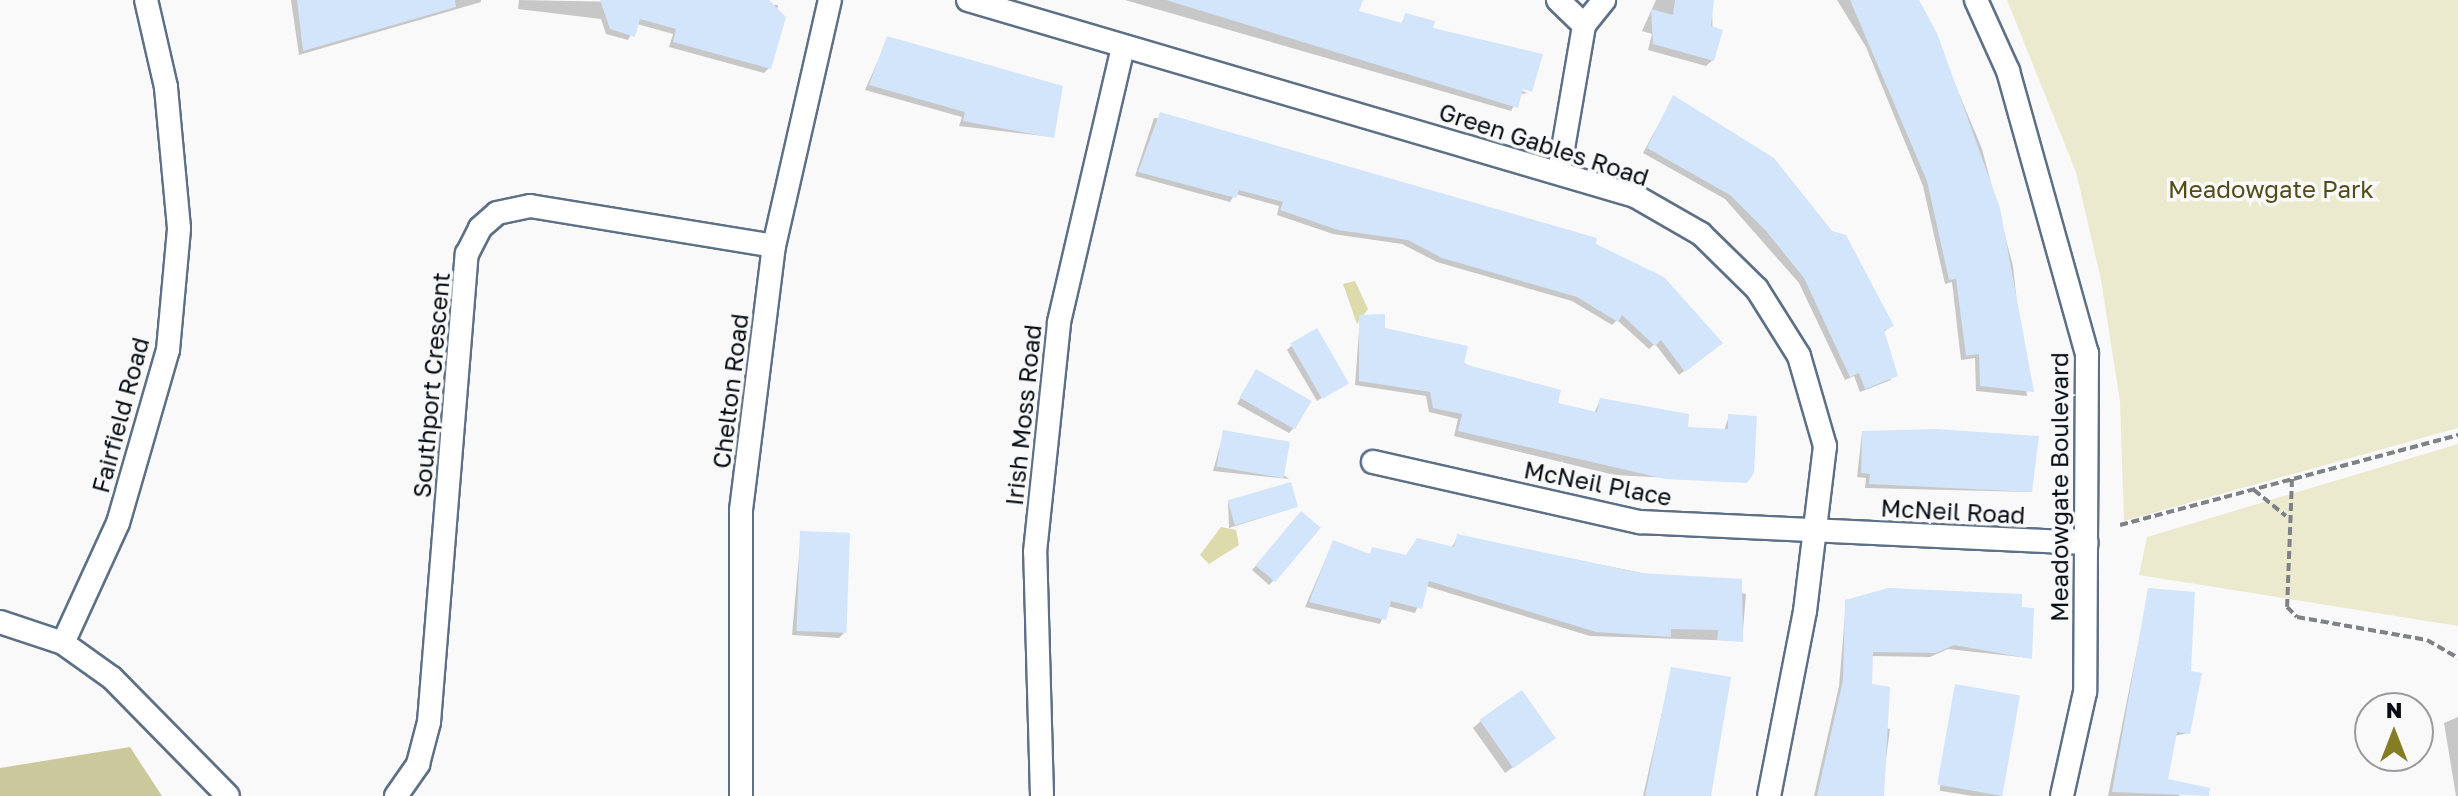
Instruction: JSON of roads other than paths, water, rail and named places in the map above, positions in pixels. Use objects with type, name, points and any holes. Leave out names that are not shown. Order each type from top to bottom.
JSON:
[{"type":"street","name":"Fairfield Road","points":[[63,643],[118,523],[168,350],[179,228],[166,87],[146,0]]},
{"type":"street","name":"Chelton Road","points":[[741,796],[741,510],[774,246],[830,0]]},
{"type":"street","name":"Green Gables Road","points":[[968,0],[1635,196],[1701,234],[1757,289],[1799,356],[1825,446],[1816,531],[1769,796]]},
{"type":"street","points":[[1558,0],[1584,25]]},
{"type":"street","points":[[1559,172],[1584,25],[1604,0]]},
{"type":"street","name":"Meadowgate Boulevard","points":[[1976,0],[2008,71],[2087,353],[2085,692],[2062,796]]},
{"type":"street","name":"Irish Moss Road","points":[[1042,796],[1035,552],[1059,322],[1123,46]]},
{"type":"street","name":"Southport Crescent","points":[[396,796],[418,764],[429,722],[467,254],[480,228],[497,213],[530,206],[774,246]]},
{"type":"street","name":"McNeil Place","points":[[1373,462],[1640,522],[1816,531]]},
{"type":"street","name":"McNeil Road","points":[[1816,531],[2087,543]]},
{"type":"street","points":[[0,622],[63,643],[112,678],[228,796]]},
{"type":"park label","name":"Meadowgate Park","points":[[2271,189]]}]
